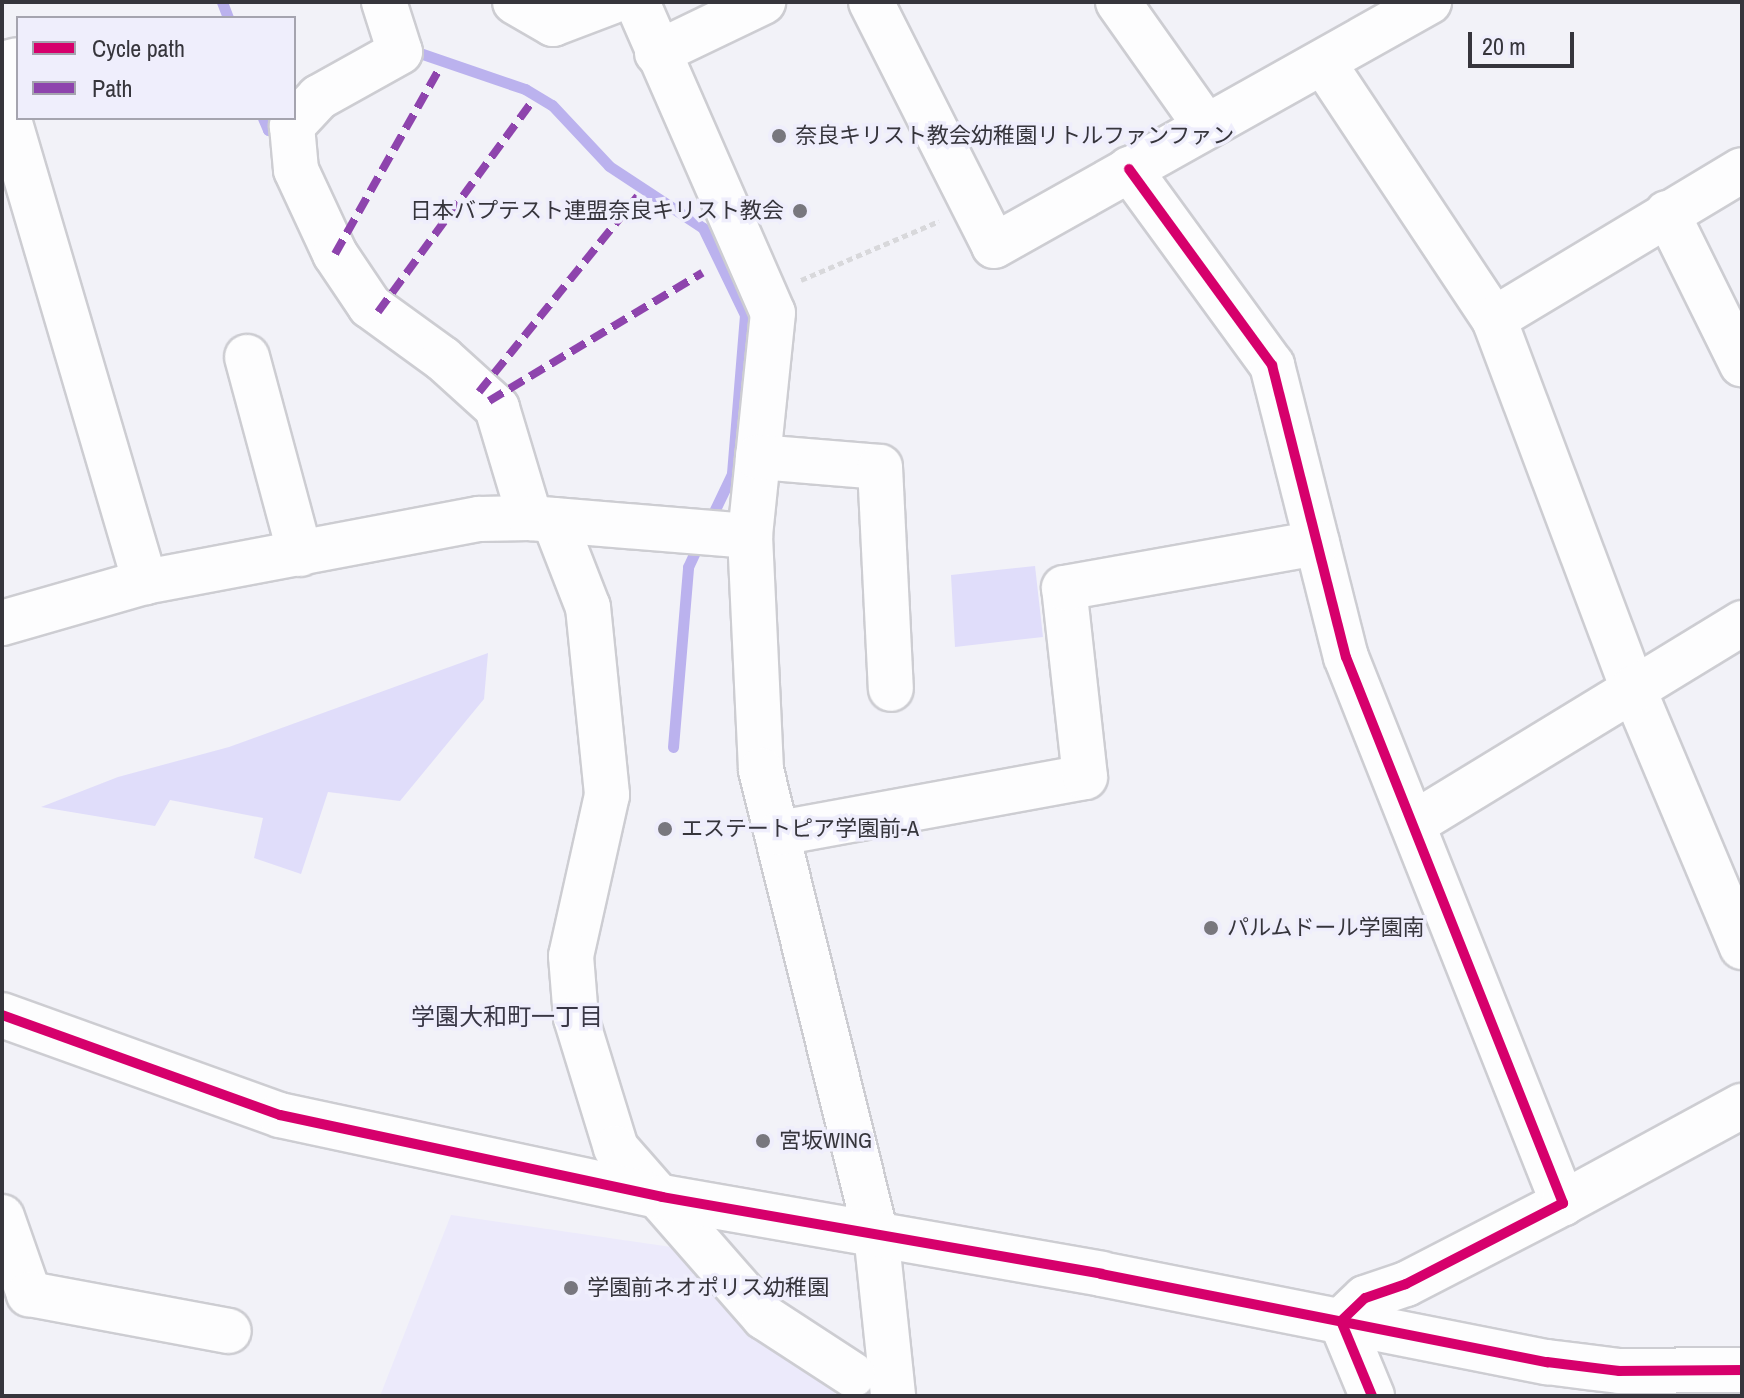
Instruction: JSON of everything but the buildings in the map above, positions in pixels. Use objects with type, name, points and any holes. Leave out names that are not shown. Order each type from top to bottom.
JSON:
[{"type":"street","points":[[384,2],[400,52],[319,97],[292,126],[296,170],[335,254],[370,306],[443,359],[497,408],[542,519],[588,607],[607,795],[571,956],[576,1018],[616,1148],[764,1317],[872,1381],[876,1233],[780,833],[761,770],[750,536],[773,313],[637,2]]},
{"type":"street","points":[[515,2],[553,24],[611,2]]},
{"type":"street","points":[[657,53],[763,2]]},
{"type":"street","points":[[871,2],[994,246],[1205,125],[1323,62],[1409,7]]},
{"type":"street","points":[[1118,2],[1205,125]]},
{"type":"street","points":[[1323,62],[1494,319],[1633,688],[1742,947]]},
{"type":"street","points":[[2,96],[145,582]]},
{"type":"street","points":[[1129,169],[1272,365],[1346,657],[1563,1203]]},
{"type":"street","points":[[1494,319],[1742,170]]},
{"type":"street","points":[[1667,213],[1742,365]]},
{"type":"street","points":[[247,357],[300,554]]},
{"type":"street","points":[[758,457],[880,467],[891,689]]},
{"type":"street","points":[[2,623],[145,582],[479,519],[542,519],[750,536]]},
{"type":"street","points":[[780,833],[1085,777],[1064,588],[1317,543]]},
{"type":"street","points":[[1413,824],[1742,623]]},
{"type":"street","points":[[2,1015],[280,1115],[662,1197],[876,1233],[1619,1371],[1742,1370]]},
{"type":"street","points":[[1341,1321],[1365,1298],[1406,1284],[1742,1106]]},
{"type":"street","points":[[2,1217],[29,1294],[229,1331]]},
{"type":"street","points":[[1341,1321],[1372,1396]]},
{"type":"path","points":[[766,296],[973,206]]},
{"type":"shaded area","points":[[1035,566],[1043,637],[955,647],[951,575]]},
{"type":"shaded area","points":[[488,653],[484,699],[400,801],[328,792],[301,874],[254,858],[263,818],[170,800],[155,826],[41,807],[118,777],[229,747]]},
{"type":"shaded area","name":"学園前ネオポリス幼稚園","points":[[451,1215],[678,1248],[835,1374],[835,1396],[380,1396]]},
{"type":"waterway","points":[[222,2],[227,16]]},
{"type":"waterway","points":[[408,49],[525,89],[552,105],[609,166],[703,228],[745,315],[732,474],[708,524]]},
{"type":"waterway","points":[[264,120],[268,130],[282,131]]},
{"type":"waterway","points":[[673,747],[688,567],[699,543]]},
{"type":"marked path","points":[[335,254],[438,71]]},
{"type":"marked path","points":[[378,312],[530,104]]},
{"type":"marked path","points":[[479,392],[638,196]]},
{"type":"marked path","points":[[489,401],[702,273]]},
{"type":"cycle path","points":[[1129,169],[1272,365],[1346,657],[1563,1203],[1406,1284],[1365,1298],[1341,1321],[1372,1396]]},
{"type":"cycle path","points":[[2,1015],[280,1115],[662,1197],[1101,1274],[1547,1362],[1619,1371],[1742,1370]]},
{"type":"place","name":"奈良キリスト教会幼稚園リトルファンファン","points":[[779,136]]},
{"type":"place","name":"日本バプテスト連盟奈良キリスト教会","points":[[800,211]]},
{"type":"place","name":"エステートピア学園前-A","points":[[665,829]]},
{"type":"place","name":"パルムドール学園南","points":[[1211,928]]},
{"type":"place","name":"宮坂WING","points":[[763,1141]]},
{"type":"place","name":"学園前ネオポリス幼稚園","points":[[571,1288]]},
{"type":"district","name":"学園大和町一丁目","points":[[507,1017]]}]
